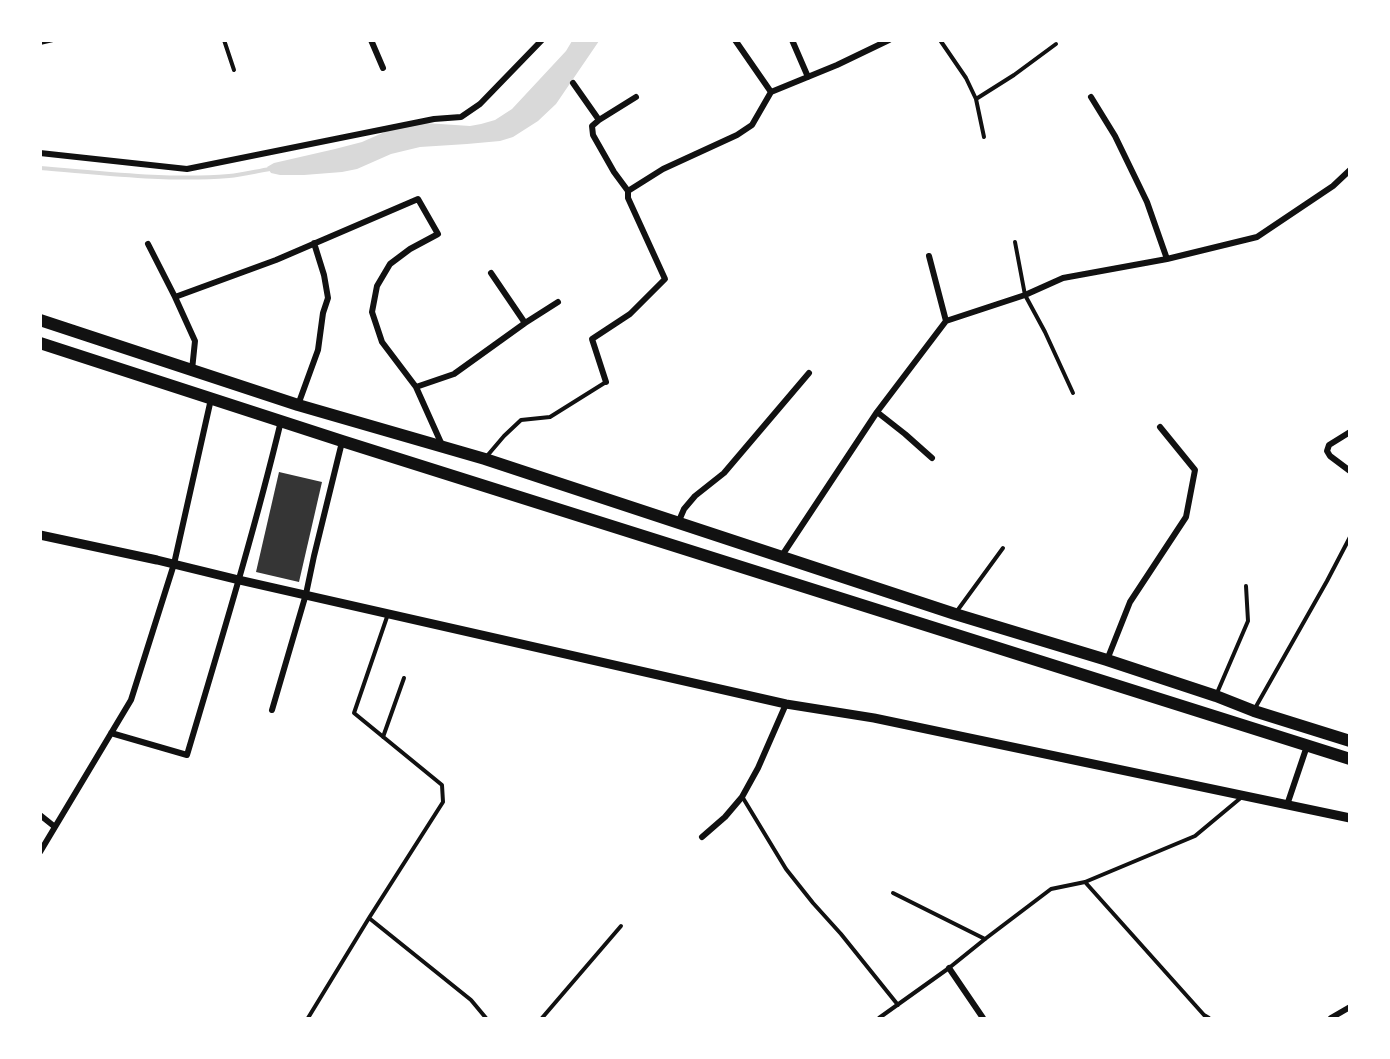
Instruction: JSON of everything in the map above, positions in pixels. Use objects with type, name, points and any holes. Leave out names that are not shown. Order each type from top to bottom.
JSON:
[{"type":"highway","points":[[40,320],[298,405],[485,459],[1350,741]]},
{"type":"highway","points":[[40,343],[342,441],[1350,759]]},
{"type":"street","points":[[371,40],[384,68]]},
{"type":"street","points":[[40,153],[187,169],[434,119],[461,117],[480,104],[543,40]]},
{"type":"street","points":[[735,40],[771,92]]},
{"type":"street","points":[[792,40],[808,77]]},
{"type":"street","points":[[628,191],[663,169],[737,135],[752,125],[771,92],[889,40]]},
{"type":"street","points":[[573,83],[599,120]]},
{"type":"street","points":[[606,382],[592,339],[630,314],[665,279],[628,198],[628,191],[614,172],[593,135],[592,126],[636,97]]},
{"type":"street","points":[[1091,97],[1115,136],[1147,202],[1167,259]]},
{"type":"street","points":[[781,557],[878,412],[946,321],[1025,295],[1063,278],[1167,259],[1257,237],[1333,186],[1350,170]]},
{"type":"street","points":[[175,297],[276,260],[418,199],[438,234],[410,249],[390,264],[377,286],[372,312],[382,342],[416,387],[443,448]]},
{"type":"street","points":[[298,405],[318,350],[323,313],[328,298],[314,243]]},
{"type":"street","points":[[148,244],[195,341],[192,370]]},
{"type":"street","points":[[929,256],[946,321]]},
{"type":"street","points":[[491,273],[525,323]]},
{"type":"street","points":[[416,387],[454,374],[558,302]]},
{"type":"street","points":[[678,523],[684,509],[695,496],[724,473],[809,374]]},
{"type":"street","points":[[40,852],[131,700],[174,564],[212,398]]},
{"type":"street","points":[[878,412],[932,458]]},
{"type":"street","points":[[111,733],[187,755],[239,580],[281,420]]},
{"type":"street","points":[[1107,660],[1130,602],[1186,518],[1195,470],[1160,426]]},
{"type":"street","points":[[1350,432],[1329,445],[1327,451],[1330,456],[1350,471]]},
{"type":"street","points":[[272,710],[306,594],[342,441]]},
{"type":"street","points":[[40,535],[786,704],[874,718],[1350,818]]},
{"type":"street","points":[[702,837],[725,817],[742,797],[758,768],[786,704]]},
{"type":"street","points":[[1287,805],[1307,745]]},
{"type":"street","points":[[40,815],[56,827]]},
{"type":"street","points":[[949,968],[983,1018]]},
{"type":"street","points":[[1331,1018],[1350,1007]]},
{"type":"lane","points":[[40,44],[53,40]]},
{"type":"lane","points":[[224,40],[234,70]]},
{"type":"lane","points":[[940,40],[966,78],[976,99],[984,137]]},
{"type":"lane","points":[[976,99],[1056,44]]},
{"type":"lane","points":[[1015,243],[1025,295],[1073,393]]},
{"type":"lane","points":[[485,459],[521,420],[550,417],[606,382]]},
{"type":"lane","points":[[1254,711],[1328,581],[1350,537]]},
{"type":"lane","points":[[955,614],[1004,548]]},
{"type":"lane","points":[[1216,696],[1248,621],[1246,586]]},
{"type":"lane","points":[[308,1018],[443,802],[442,785],[354,713],[388,612]]},
{"type":"lane","points":[[382,737],[404,678]]},
{"type":"lane","points":[[879,1018],[1051,890],[1085,882],[1195,836],[1243,796]]},
{"type":"lane","points":[[742,797],[786,869],[898,1005]]},
{"type":"lane","points":[[1085,882],[1209,1018]]},
{"type":"lane","points":[[893,893],[986,939]]},
{"type":"lane","points":[[369,918],[471,1000],[486,1018]]},
{"type":"lane","points":[[542,1018],[621,926]]},
{"type":"shaded area","points":[[572,41],[599,41],[556,104],[538,121],[513,137],[500,141],[420,147],[391,154],[357,169],[342,172],[280,175],[271,173],[267,167],[274,163],[362,142],[387,131],[425,123],[470,126],[495,120],[512,109],[566,51]]},
{"type":"building","points":[[279,472],[322,482],[299,582],[256,572]]},
{"type":"waterway","points":[[40,168],[182,178],[234,175],[270,169]]}]
